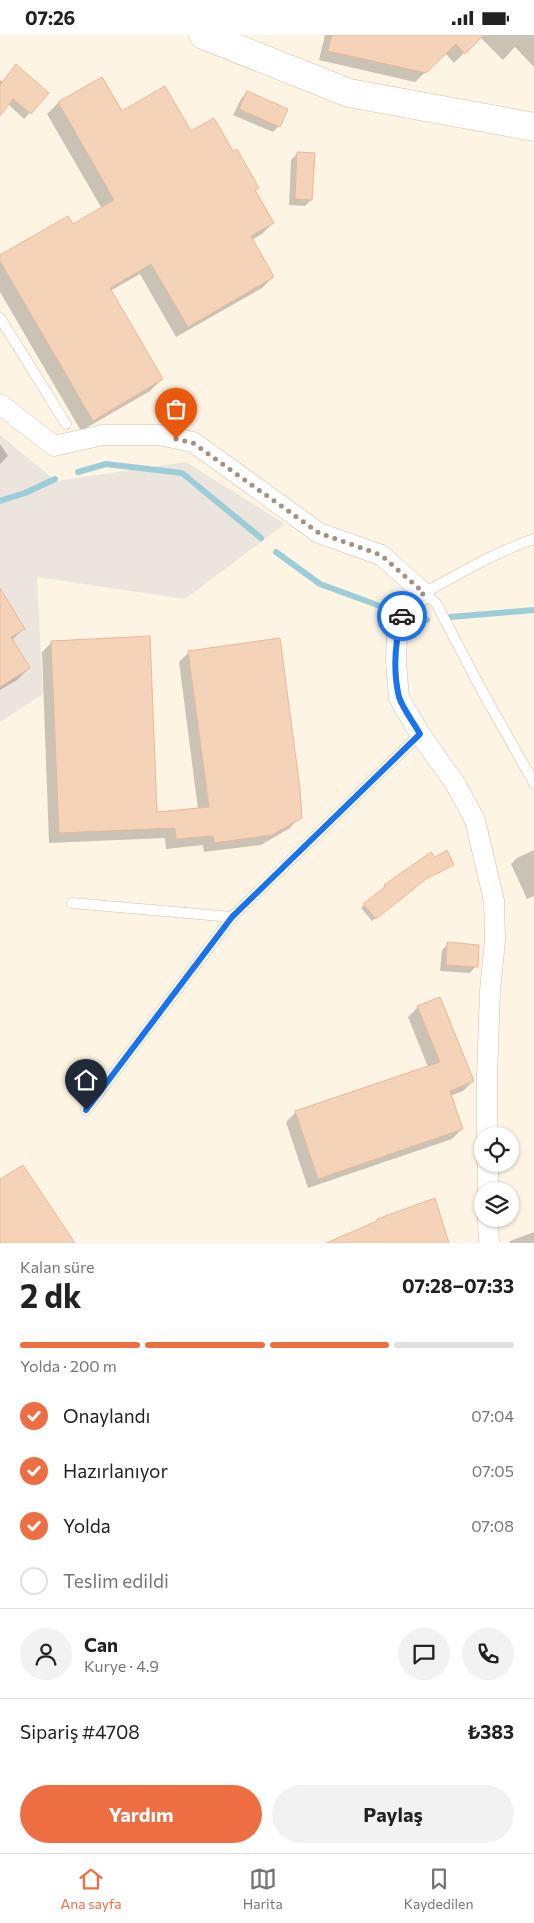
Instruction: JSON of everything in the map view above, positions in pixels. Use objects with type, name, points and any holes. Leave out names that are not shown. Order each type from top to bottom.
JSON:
[{"type":"street","points":[[203,35],[349,93],[534,127]]},
{"type":"street","points":[[0,404],[54,446],[103,435],[159,435],[193,443],[319,533],[381,555],[424,593],[404,608],[397,635],[396,662],[400,698],[420,734],[456,785],[475,820],[494,901],[495,941],[490,991],[487,1076],[488,1127]]},
{"type":"street","points":[[488,1227],[489,1243]]},
{"type":"lane","points":[[0,318],[66,424]]},
{"type":"lane","points":[[534,539],[475,565],[424,593],[436,603],[481,689],[534,783]]},
{"type":"lane","points":[[86,1110],[232,917],[420,734]]},
{"type":"lane","points":[[72,903],[232,917]]},
{"type":"shaded area","points":[[0,435],[56,481],[186,462],[285,524],[185,599],[37,577],[43,694],[0,722]]},
{"type":"building","points":[[332,35],[484,35],[465,54],[456,44],[426,73],[328,51]]},
{"type":"building","points":[[16,64],[49,93],[31,114],[13,99],[0,116],[0,85]]},
{"type":"building","points":[[102,77],[122,111],[165,86],[191,131],[214,118],[233,151],[237,149],[259,188],[255,190],[274,223],[251,236],[274,277],[188,327],[151,264],[110,288],[163,379],[93,421],[0,261],[0,255],[68,216],[73,224],[114,200],[58,102]]},
{"type":"building","points":[[247,91],[288,109],[280,127],[239,109]]},
{"type":"building","points":[[297,152],[315,153],[312,200],[295,199]]},
{"type":"building","points":[[0,588],[25,629],[11,637],[30,668],[0,687]]},
{"type":"building","points":[[150,636],[157,812],[209,807],[188,651],[280,638],[300,789],[302,818],[272,835],[214,843],[213,836],[176,839],[175,828],[59,833],[51,641]]},
{"type":"building","points":[[447,850],[454,865],[426,879],[376,919],[363,904],[385,887],[384,885],[431,852],[435,857]]},
{"type":"building","points":[[447,942],[479,945],[478,967],[446,965]]},
{"type":"building","points":[[440,997],[474,1081],[450,1091],[463,1129],[318,1179],[295,1111],[440,1062],[417,1006]]},
{"type":"building","points":[[23,1165],[75,1243],[0,1243],[0,1179]]},
{"type":"building","points":[[435,1198],[449,1243],[326,1243],[377,1221],[377,1219]]},
{"type":"waterway","points":[[78,472],[106,464],[182,473],[261,538]]},
{"type":"waterway","points":[[0,501],[25,493],[55,479]]},
{"type":"waterway","points":[[276,552],[320,584],[391,610]]},
{"type":"waterway","points":[[450,617],[534,610]]},
{"type":"waterway","points":[[408,616],[427,620]]},
{"type":"way so far","points":[[176,439],[193,443],[319,533],[381,555],[424,593],[404,608],[402,616]]},
{"type":"route","points":[[86,1110],[232,917],[360,795],[420,734],[400,698],[396,662],[397,635],[402,616]]}]
